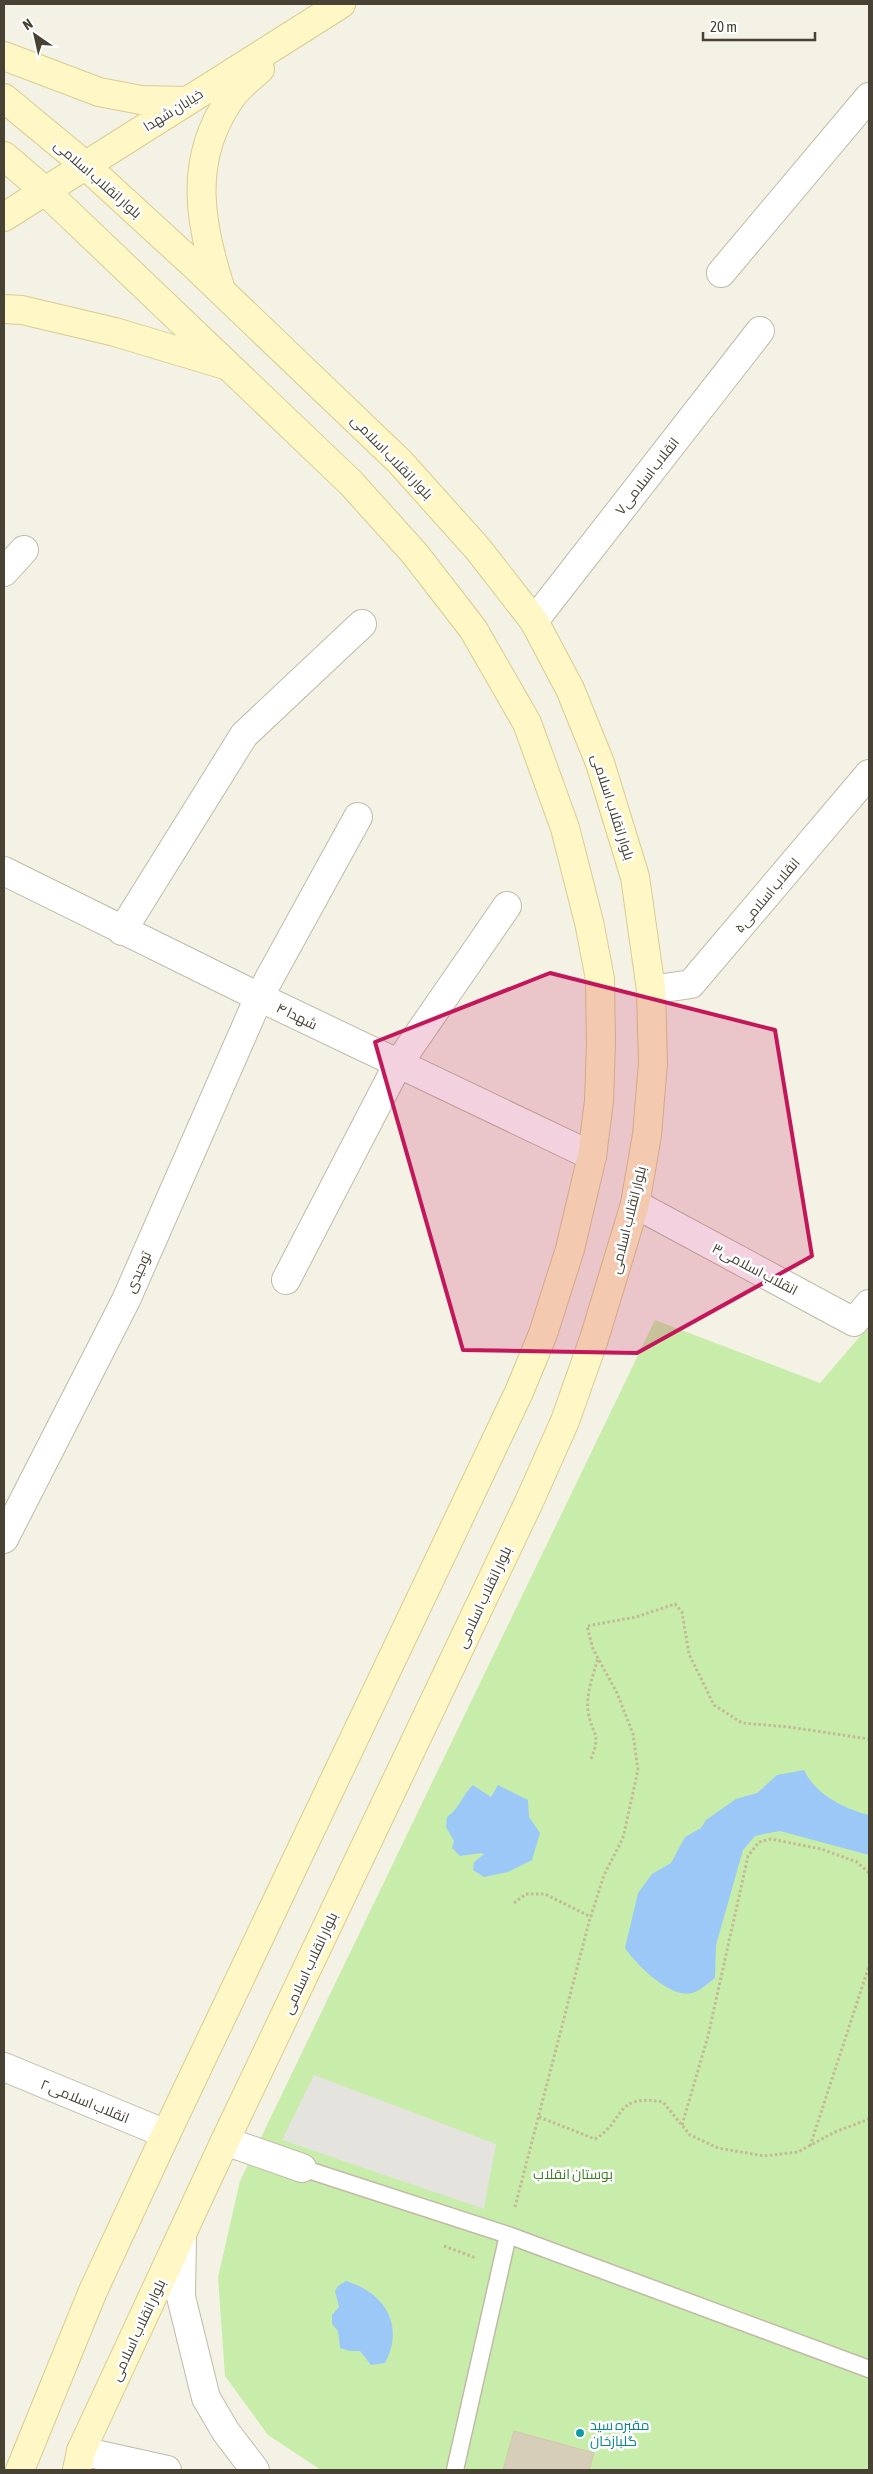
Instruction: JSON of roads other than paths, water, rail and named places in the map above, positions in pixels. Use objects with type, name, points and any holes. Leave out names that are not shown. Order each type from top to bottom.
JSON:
[{"type":"main road","name":"خیابان شهدا","points":[[4,217],[342,4]]},
{"type":"main road","points":[[222,291],[204,222],[200,191],[202,162],[212,131],[231,97],[305,27]]},
{"type":"main road","points":[[4,56],[99,92],[141,100],[187,101]]},
{"type":"main road","name":"بلوار انقلاب اسلامی","points":[[4,98],[85,165],[222,291],[400,462],[478,549],[534,621],[570,690],[600,763],[635,878],[651,990],[653,1063],[647,1134],[635,1204],[600,1322],[565,1420],[529,1502],[225,2141],[79,2461]]},
{"type":"main road","points":[[4,156],[45,191],[352,483],[415,554],[473,629],[528,723],[565,828],[589,922],[600,980],[601,1053],[592,1156],[570,1249],[543,1334],[519,1392],[166,2134],[93,2292],[20,2470]]},
{"type":"main road","points":[[4,309],[22,310],[116,332],[229,366]]},
{"type":"street","points":[[721,273],[869,97]]},
{"type":"street","name":"انقلاب اسلامی۷","points":[[534,621],[760,331]]},
{"type":"street","points":[[4,572],[24,550]]},
{"type":"street","points":[[122,931],[244,734],[362,624]]},
{"type":"street","name":"انقلاب اسلامی۵","points":[[651,990],[691,984],[869,774]]},
{"type":"street","name":"توحیدی","points":[[4,1539],[126,1300],[259,997],[358,817]]},
{"type":"street","name":"شهدا ۴","points":[[4,871],[122,931],[592,1156]]},
{"type":"street","points":[[286,1280],[398,1064],[507,906]]},
{"type":"street","name":"انقلاب اسلامی۳","points":[[635,1204],[854,1322],[869,1304]]},
{"type":"street","name":"انقلاب اسلامی ۲","points":[[4,2067],[166,2134]]},
{"type":"street","points":[[225,2141],[302,2168]]},
{"type":"street","points":[[182,2234],[180,2298],[192,2352],[206,2398],[226,2432],[255,2470]]},
{"type":"street","points":[[79,2461],[167,2470]]},
{"type":"lane","points":[[302,2168],[508,2235],[869,2369]]},
{"type":"lane","points":[[456,2470],[508,2235]]},
{"type":"water","points":[[804,1770],[816,1787],[831,1799],[850,1809],[869,1815],[869,1855],[780,1831],[755,1836],[743,1850],[716,1945],[715,1978],[701,1989],[692,1993],[674,1991],[664,1986],[645,1971],[625,1948],[638,1893],[652,1874],[671,1863],[685,1837],[701,1828],[706,1820],[736,1799],[757,1793],[777,1775]]},
{"type":"water","points":[[473,1785],[491,1797],[498,1785],[528,1800],[529,1817],[540,1833],[532,1860],[508,1872],[484,1877],[473,1870],[474,1862],[484,1854],[460,1856],[452,1848],[454,1841],[446,1827],[447,1817]]},
{"type":"water","points":[[346,2281],[360,2286],[371,2294],[381,2302],[388,2312],[393,2336],[391,2349],[385,2363],[371,2365],[360,2351],[340,2348],[338,2331],[332,2324],[332,2315],[339,2307],[335,2291],[338,2286]]},
{"type":"place","name":"مقبره سید گلبازخان","points":[[580,2433]]},
{"type":"park label","name":"بوستان انقلاب","points":[[573,2174]]}]
